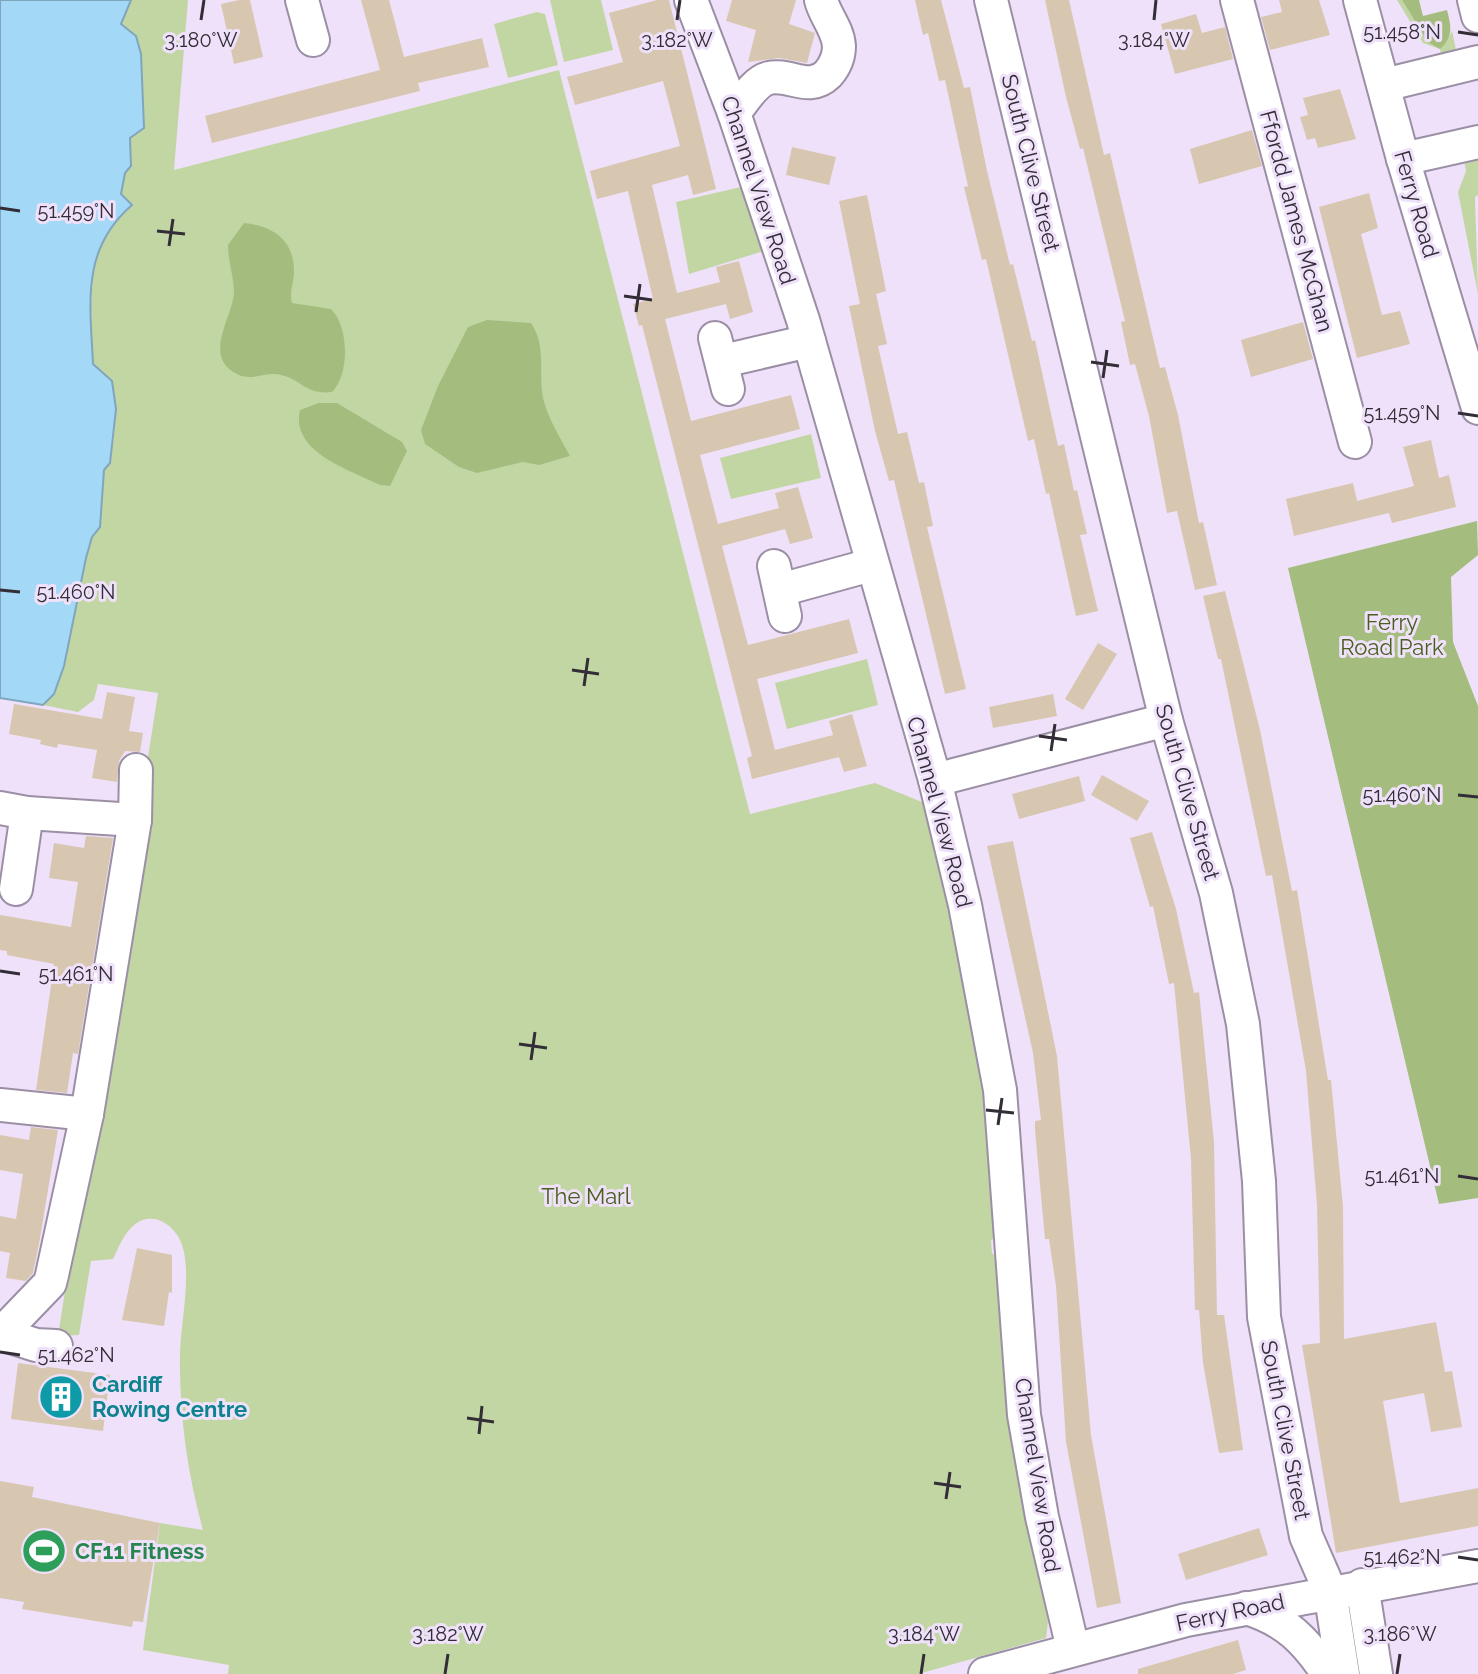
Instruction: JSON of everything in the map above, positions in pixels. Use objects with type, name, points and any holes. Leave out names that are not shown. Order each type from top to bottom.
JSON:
[{"type":"street","points":[[302,0],[313,40]]},
{"type":"street","name":"Channel View Road","points":[[691,0],[734,113],[809,341],[935,780],[977,958],[996,1066],[1009,1184],[1024,1415],[1042,1517],[1073,1649]]},
{"type":"street","points":[[734,113],[758,84],[769,78],[801,84],[820,81],[835,66],[839,47],[821,0]]},
{"type":"street","name":"South Clive Street","points":[[991,0],[1166,720],[1216,893],[1243,1024],[1259,1181],[1264,1317],[1306,1536],[1330,1591],[1343,1674]]},
{"type":"street","name":"Ffordd James McGhan","points":[[1237,0],[1355,442]]},
{"type":"street","name":"Ferry Road","points":[[1360,0],[1403,159],[1478,408]]},
{"type":"street","points":[[1474,0],[1478,16]]},
{"type":"street","points":[[1384,85],[1478,62]]},
{"type":"street","points":[[1403,159],[1478,142]]},
{"type":"street","points":[[722,363],[809,341]]},
{"type":"street","points":[[779,591],[871,565]]},
{"type":"street","points":[[935,780],[1166,720]]},
{"type":"street","points":[[56,1346],[36,1345],[0,1334],[50,1283],[52,1275],[87,1114],[135,820],[136,770]]},
{"type":"street","points":[[16,889],[14,810],[135,820]]},
{"type":"street","points":[[0,1105],[87,1114]]},
{"type":"street","name":"Ferry Road","points":[[985,1674],[1073,1649],[1245,1608],[1478,1566]]},
{"type":"street","points":[[1362,1585],[1376,1674]]},
{"type":"street","points":[[1245,1608],[1288,1625],[1311,1665]]},
{"type":"green space","name":"The Marl","points":[[131,0],[188,0],[174,170],[559,70],[750,814],[875,783],[922,802],[966,984],[987,1112],[997,1234],[991,1241],[992,1253],[998,1258],[1002,1356],[1011,1438],[1048,1622],[1046,1638],[918,1674],[228,1674],[229,1665],[143,1650],[160,1523],[203,1530],[188,1464],[183,1420],[180,1353],[186,1273],[183,1248],[175,1232],[162,1222],[147,1219],[126,1234],[113,1259],[91,1261],[79,1335],[58,1336],[158,693],[98,684],[94,700],[78,712],[43,705],[54,694],[64,666],[86,558],[92,537],[100,527],[100,489],[104,470],[110,463],[114,436],[116,409],[93,364],[91,303],[95,254],[112,222],[131,205],[121,194],[125,173],[131,165],[129,138],[144,127],[141,54],[136,36],[121,24]]},
{"type":"green space","points":[[550,0],[601,0],[613,50],[564,62]]},
{"type":"green space","points":[[1397,0],[1402,0],[1428,42],[1446,43],[1452,31],[1456,50],[1441,55],[1440,49],[1423,43]]},
{"type":"green space","points":[[1402,0],[1419,0],[1423,16],[1447,10],[1450,31],[1448,40],[1440,49],[1428,42]]},
{"type":"green space","points":[[537,12],[545,14],[558,65],[508,78],[494,24]]},
{"type":"green space","points":[[1478,157],[1478,195],[1475,197],[1478,294],[1458,192],[1466,171],[1464,160]]},
{"type":"green space","points":[[758,183],[777,247],[689,274],[676,202]]},
{"type":"green space","points":[[244,223],[264,227],[286,243],[293,260],[292,303],[331,309],[337,317],[345,350],[342,374],[332,392],[310,389],[281,375],[239,375],[228,368],[222,359],[222,337],[234,293],[228,245]]},
{"type":"green space","points":[[487,320],[531,323],[539,341],[545,406],[570,456],[539,465],[523,462],[477,473],[459,467],[425,444],[421,430],[438,386],[468,327]]},
{"type":"green space","points":[[319,403],[337,403],[402,442],[407,451],[390,486],[380,485],[339,466],[313,448],[299,425],[300,410]]},
{"type":"green space","points":[[811,434],[821,478],[731,499],[720,458]]},
{"type":"green space","name":"Ferry Road Park","points":[[1477,521],[1478,555],[1451,577],[1453,642],[1478,706],[1478,1198],[1439,1204],[1288,568]]},
{"type":"green space","points":[[867,659],[878,705],[787,729],[775,683]]},
{"type":"water","points":[[0,0],[131,0],[121,24],[136,36],[141,54],[144,128],[130,138],[131,166],[125,173],[121,194],[132,205],[104,240],[92,278],[93,364],[112,381],[116,409],[110,463],[104,470],[100,527],[92,537],[86,558],[64,666],[54,694],[43,705],[0,698]]},
{"type":"building","points":[[250,0],[263,57],[234,64],[221,4]]},
{"type":"building","points":[[361,0],[389,0],[404,57],[482,38],[489,67],[418,83],[420,91],[212,143],[205,116],[380,70]]},
{"type":"building","points":[[657,0],[669,0],[716,189],[693,195],[688,175],[652,185],[677,293],[720,282],[716,267],[739,261],[753,312],[730,319],[726,304],[665,319],[691,421],[791,395],[800,429],[700,455],[718,524],[779,508],[775,493],[798,487],[813,538],[790,544],[785,529],[722,546],[748,645],[849,619],[858,653],[757,679],[775,750],[833,735],[829,721],[852,714],[867,766],[844,772],[839,757],[752,779],[747,758],[752,756],[642,325],[639,326],[633,304],[653,299],[628,191],[597,199],[590,171],[680,146],[663,81],[575,105],[567,77],[623,62],[609,13]]},
{"type":"building","points":[[732,0],[796,0],[789,24],[815,33],[807,63],[779,58],[748,62],[756,30],[726,21]]},
{"type":"building","points":[[915,0],[941,0],[964,88],[970,87],[1010,265],[1013,264],[1032,341],[1035,340],[1058,446],[1064,444],[1074,491],[1077,490],[1087,534],[1080,535],[1098,611],[1076,616],[1049,493],[1046,494],[1034,439],[1028,441],[986,259],[982,260],[964,187],[968,186],[945,80],[939,81],[928,33],[923,35]]},
{"type":"building","points":[[1045,0],[1069,0],[1104,155],[1110,153],[1160,368],[1165,367],[1178,415],[1199,523],[1203,522],[1217,585],[1195,590],[1177,511],[1167,513],[1149,416],[1135,364],[1130,365],[1121,322],[1125,321],[1083,148],[1080,149],[1066,97]]},
{"type":"building","points":[[1279,0],[1319,0],[1330,35],[1270,50],[1261,17],[1282,12]]},
{"type":"building","points":[[1196,14],[1202,33],[1225,27],[1233,59],[1175,74],[1161,24]]},
{"type":"building","points":[[1340,89],[1356,139],[1318,148],[1315,138],[1307,140],[1300,117],[1308,115],[1303,98]]},
{"type":"building","points":[[1252,130],[1262,166],[1199,184],[1190,149]]},
{"type":"building","points":[[792,147],[836,157],[829,185],[786,175]]},
{"type":"building","points":[[1369,193],[1378,228],[1361,234],[1382,315],[1400,311],[1410,344],[1357,358],[1319,207]]},
{"type":"building","points":[[867,195],[886,291],[876,294],[887,344],[878,346],[898,434],[907,432],[919,483],[924,482],[933,526],[927,527],[966,689],[945,694],[894,480],[889,481],[875,431],[849,306],[860,304],[839,201]]},
{"type":"building","points":[[1303,322],[1313,359],[1251,377],[1241,340]]},
{"type":"building","points":[[1431,440],[1439,478],[1449,475],[1456,507],[1392,523],[1389,513],[1294,536],[1286,499],[1353,483],[1357,501],[1414,486],[1403,447]]},
{"type":"building","points":[[1225,591],[1260,730],[1292,891],[1297,890],[1328,1080],[1331,1080],[1343,1207],[1344,1339],[1436,1322],[1445,1372],[1452,1371],[1462,1427],[1431,1432],[1424,1393],[1383,1401],[1400,1503],[1478,1488],[1478,1526],[1336,1553],[1302,1345],[1320,1343],[1317,1205],[1306,1071],[1272,875],[1266,876],[1221,659],[1218,659],[1203,596]]},
{"type":"building","points":[[1098,643],[1117,654],[1083,710],[1065,699]]},
{"type":"building","points":[[107,692],[135,697],[129,731],[143,733],[140,752],[125,751],[119,761],[117,782],[92,778],[97,750],[58,744],[57,748],[40,744],[41,740],[9,734],[14,704],[102,719]]},
{"type":"building","points":[[1053,694],[1057,716],[993,728],[989,707]]},
{"type":"building","points":[[1102,775],[1149,801],[1137,821],[1091,795]]},
{"type":"building","points":[[1079,776],[1085,801],[1019,819],[1012,794]]},
{"type":"building","points":[[1152,832],[1176,909],[1194,993],[1199,992],[1214,1142],[1217,1315],[1224,1315],[1243,1450],[1219,1453],[1203,1363],[1199,1310],[1195,1310],[1191,1159],[1174,983],[1169,984],[1153,906],[1150,907],[1130,838]]},
{"type":"building","points":[[86,836],[113,838],[78,1054],[73,1053],[67,1093],[36,1090],[54,964],[7,955],[7,951],[0,950],[0,915],[71,927],[78,882],[49,878],[54,843],[84,848]]},
{"type":"building","points":[[1013,841],[1057,1056],[1091,1435],[1121,1603],[1097,1608],[1066,1442],[1056,1286],[1049,1239],[1045,1239],[1035,1130],[1035,1121],[1041,1120],[1033,1053],[987,846]]},
{"type":"building","points":[[31,1127],[58,1130],[33,1273],[26,1281],[6,1278],[10,1253],[0,1251],[0,1216],[16,1219],[23,1174],[0,1170],[0,1135],[29,1140]]},
{"type":"building","points":[[137,1248],[172,1255],[172,1293],[169,1292],[164,1326],[122,1320]]},
{"type":"building","name":"Cardiff Rowing Centre","points":[[18,1363],[110,1375],[103,1431],[11,1419]]},
{"type":"building","points":[[0,1481],[34,1487],[32,1497],[160,1523],[143,1622],[133,1621],[132,1627],[22,1609],[24,1602],[0,1598]]},
{"type":"building","points":[[1259,1528],[1268,1555],[1186,1580],[1178,1554]]},
{"type":"building","points":[[1238,1640],[1246,1670],[1233,1674],[1138,1674],[1138,1669]]},
{"type":"place","name":"Cardiff Rowing Centre","points":[[61,1397]]},
{"type":"place","name":"CF11 Fitness","points":[[44,1551]]}]
